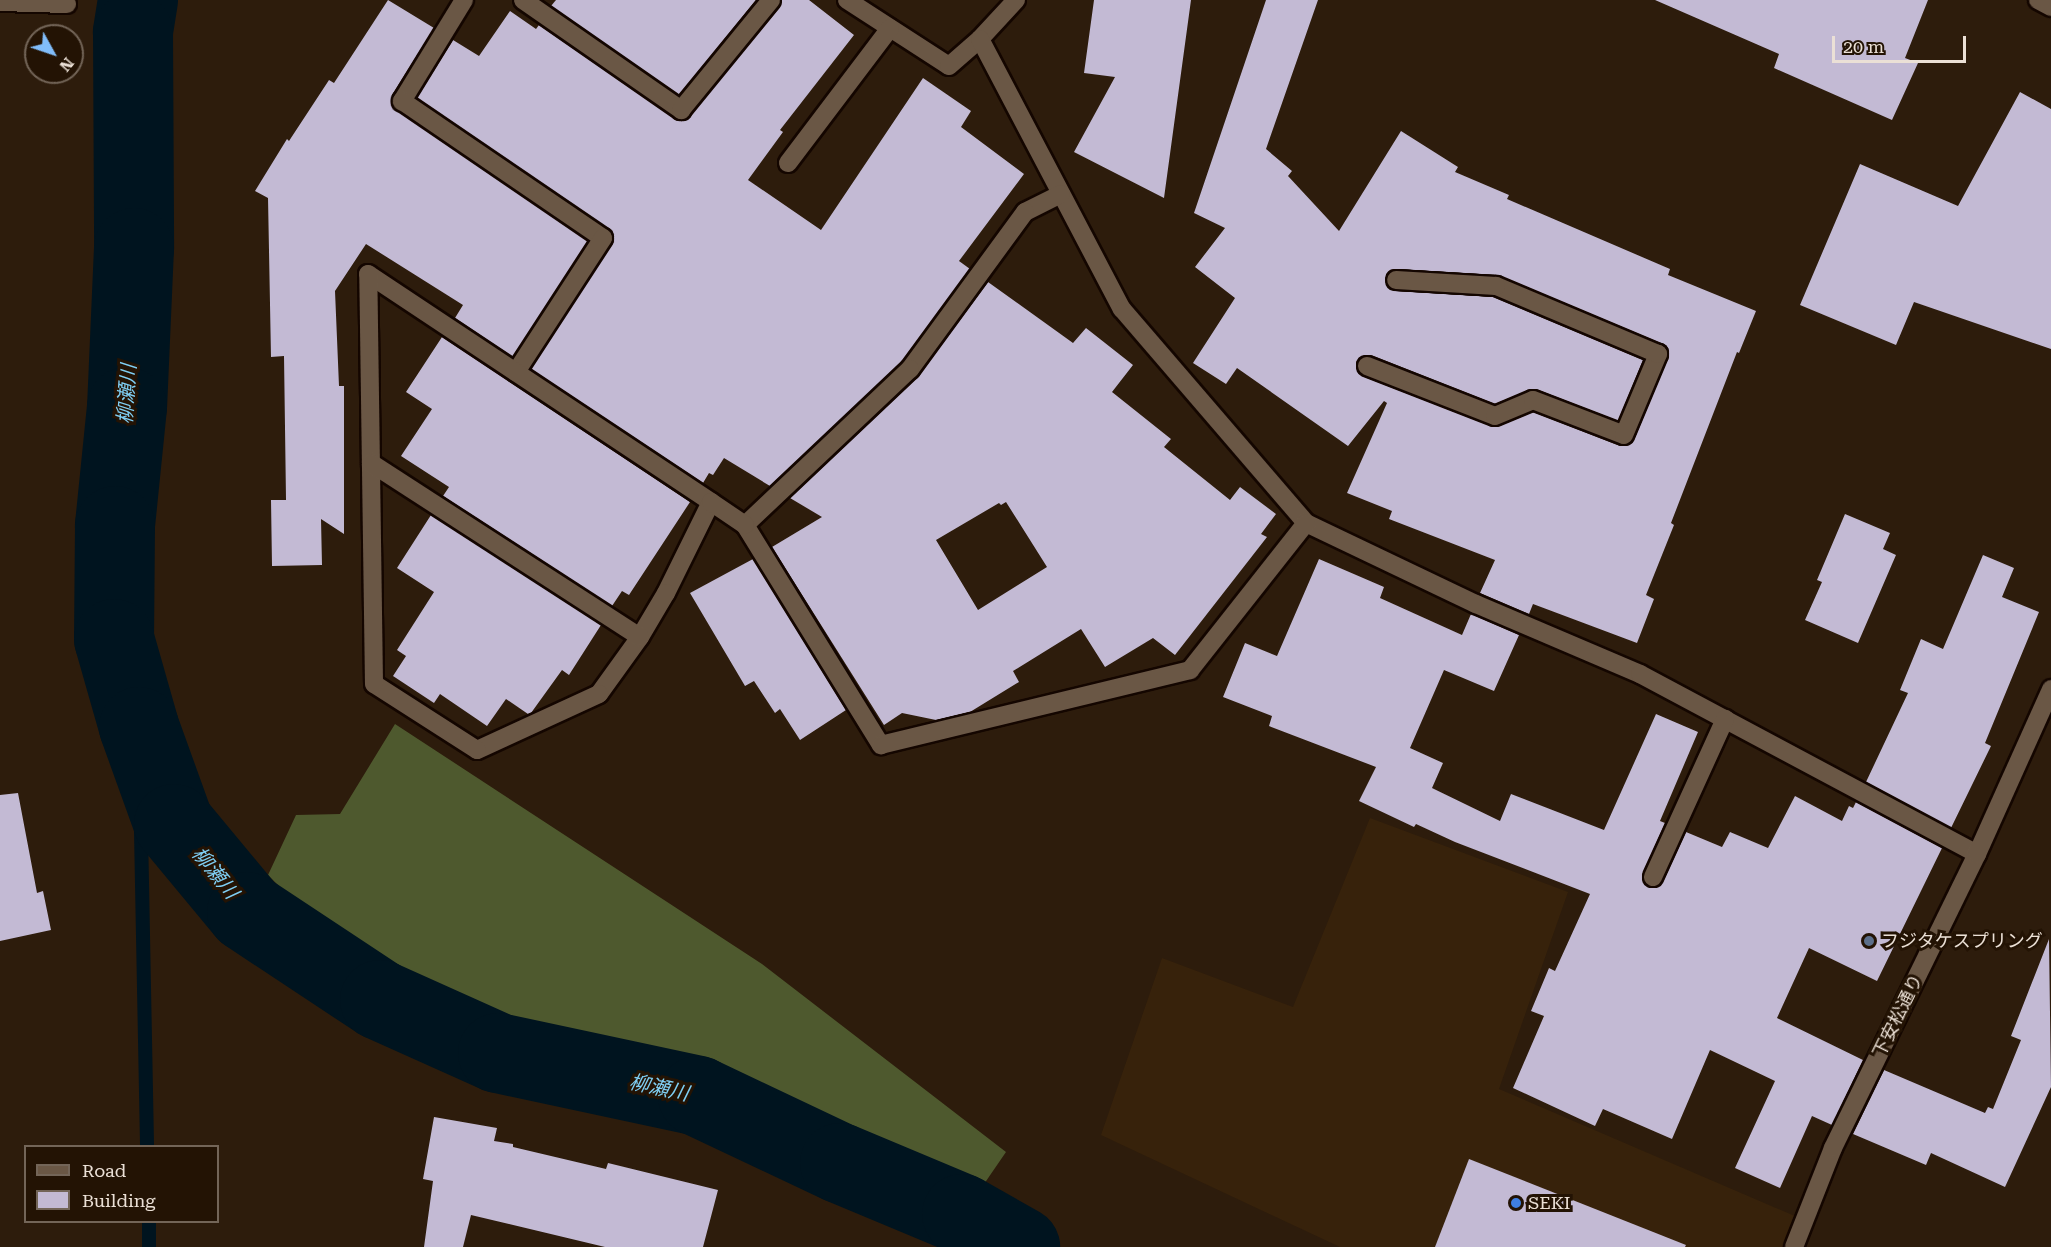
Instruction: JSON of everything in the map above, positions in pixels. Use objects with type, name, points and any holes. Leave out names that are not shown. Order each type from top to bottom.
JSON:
[{"type":"street","points":[[464,0],[402,101],[603,238],[516,372]]},
{"type":"street","points":[[523,0],[681,110],[771,0]]},
{"type":"street","points":[[846,0],[950,66],[980,39],[1016,0]]},
{"type":"street","points":[[2037,0],[2051,7]]},
{"type":"street","points":[[0,2],[67,4]]},
{"type":"street","points":[[788,163],[890,28]]},
{"type":"street","points":[[980,39],[1122,309],[1306,523],[1476,604],[1640,674],[1977,854]]},
{"type":"street","points":[[745,525],[910,369],[1025,212],[1060,194]]},
{"type":"street","points":[[711,502],[666,593],[640,637],[599,694],[477,750],[374,684],[368,274],[516,372],[711,502],[745,525],[881,746],[1190,670],[1306,523]]},
{"type":"street","points":[[1367,366],[1495,416],[1533,399],[1624,435],[1658,354],[1496,286],[1396,280]]},
{"type":"street","points":[[370,463],[640,637]]},
{"type":"street","name":"下安松通り","points":[[1794,1247],[1833,1148],[1977,854],[2051,689]]},
{"type":"street","points":[[1653,877],[1725,719]]},
{"type":"shaded area","points":[[1370,818],[1568,892],[1499,1089],[1804,1220],[1794,1247],[1340,1247],[1101,1135],[1162,958],[1293,1007]]},
{"type":"green space","points":[[395,724],[762,964],[1006,1152],[971,1203],[712,1082],[512,1043],[358,966],[268,875],[296,815],[340,814]]},
{"type":"building","points":[[388,0],[434,28],[392,95],[392,107],[588,241],[513,357],[455,318],[463,305],[366,244],[335,291],[339,386],[344,386],[344,534],[321,519],[322,565],[272,566],[271,500],[286,500],[284,356],[271,357],[268,198],[255,191],[287,139],[289,141],[329,80],[334,83]]},
{"type":"building","points":[[556,0],[756,0],[679,95],[551,6]]},
{"type":"building","points":[[782,0],[809,0],[854,35],[780,130],[783,132],[748,180],[821,230],[923,78],[971,111],[961,127],[1024,174],[959,261],[970,269],[902,362],[770,486],[724,458],[713,475],[709,473],[703,483],[531,369],[612,244],[613,233],[417,98],[453,40],[479,56],[510,11],[536,29],[539,25],[675,119],[685,121],[780,7]]},
{"type":"building","points":[[1094,0],[1191,0],[1164,198],[1074,152],[1115,77],[1084,73]]},
{"type":"building","points":[[1266,0],[1318,0],[1266,149],[1292,171],[1288,176],[1339,231],[1401,131],[1458,167],[1455,172],[1509,195],[1507,199],[1670,269],[1668,275],[1756,311],[1739,353],[1737,352],[1671,523],[1674,525],[1646,595],[1654,599],[1637,643],[1533,604],[1529,614],[1480,593],[1495,560],[1389,519],[1392,511],[1347,493],[1387,403],[1384,401],[1348,446],[1237,368],[1226,384],[1193,363],[1235,298],[1195,267],[1225,228],[1194,213]],"holes":[[[1397,269],[1500,276],[1663,344],[1669,352],[1668,358],[1634,440],[1626,446],[1620,446],[1533,412],[1499,426],[1491,426],[1358,373],[1356,362],[1360,357],[1371,355],[1495,404],[1536,389],[1618,421],[1643,360],[1493,297],[1390,290],[1385,279],[1390,270]]]},
{"type":"building","points":[[1655,0],[1928,0],[1905,58],[1918,63],[1892,120],[1774,68],[1779,54]]},
{"type":"building","points":[[2020,92],[2051,109],[2051,349],[1914,302],[1896,345],[1800,305],[1860,164],[1958,206]]},
{"type":"building","points":[[988,282],[1073,343],[1086,328],[1133,365],[1112,392],[1171,439],[1164,447],[1230,500],[1240,487],[1276,514],[1261,534],[1267,537],[1175,655],[1153,638],[1105,667],[1081,629],[1013,671],[1019,682],[970,712],[936,720],[902,713],[884,725],[772,547],[822,517],[790,498],[918,377]],"holes":[[[1006,502],[1047,567],[978,610],[936,540],[999,503],[1001,505]]]},
{"type":"building","points":[[442,337],[690,502],[629,595],[622,591],[612,606],[443,496],[449,487],[401,456],[432,409],[406,392]]},
{"type":"building","points":[[1845,514],[1890,533],[1883,549],[1896,555],[1858,643],[1805,620],[1822,582],[1817,580]]},
{"type":"building","points":[[431,515],[601,625],[569,675],[562,670],[531,713],[528,714],[506,699],[487,726],[440,694],[434,703],[393,676],[406,656],[397,650],[434,592],[397,568]]},
{"type":"building","points":[[1983,555],[2014,568],[2002,597],[2039,612],[1985,743],[1991,746],[1951,828],[1866,782],[1908,693],[1900,690],[1921,639],[1943,649]]},
{"type":"building","points":[[753,559],[846,710],[800,740],[780,709],[775,713],[754,681],[745,686],[690,593]]},
{"type":"building","points":[[1319,559],[1384,587],[1380,598],[1462,635],[1471,614],[1519,635],[1494,691],[1444,670],[1410,748],[1443,763],[1432,788],[1500,821],[1511,794],[1604,830],[1656,714],[1698,732],[1660,821],[1665,823],[1643,873],[1644,883],[1649,887],[1659,886],[1663,882],[1686,832],[1722,847],[1730,832],[1768,848],[1795,796],[1842,821],[1849,806],[1853,808],[1856,802],[1942,848],[1877,981],[1809,948],[1777,1018],[1863,1060],[1832,1125],[1812,1116],[1780,1188],[1735,1168],[1775,1081],[1710,1050],[1672,1139],[1603,1109],[1595,1126],[1513,1088],[1544,1016],[1531,1011],[1549,968],[1555,971],[1590,894],[1455,842],[1416,824],[1414,827],[1359,801],[1376,767],[1269,726],[1272,716],[1223,697],[1245,643],[1277,656]]},
{"type":"building","points":[[18,793],[37,893],[43,891],[51,930],[0,941],[0,795]]},
{"type":"building","points":[[2049,939],[2051,1087],[2005,1187],[1931,1153],[1926,1165],[1853,1134],[1884,1070],[1985,1113],[1988,1107],[1993,1109],[2021,1040],[2011,1036]]},
{"type":"building","points":[[434,1117],[497,1128],[494,1141],[513,1144],[513,1147],[606,1169],[608,1163],[718,1190],[703,1247],[605,1247],[471,1215],[463,1247],[424,1247],[433,1181],[423,1179]]},
{"type":"building","name":"SEKI","points":[[1469,1159],[1686,1245],[1685,1247],[1435,1247]]},
{"type":"waterway","name":"柳瀬川","points":[[138,0],[133,33],[134,248],[127,407],[115,526],[114,639],[139,727],[174,824],[247,912],[380,1000],[498,1053],[698,1096],[840,1163],[962,1214],[1020,1247]]},
{"type":"waterway","points":[[139,727],[147,1145]]},
{"type":"waterway","points":[[149,1223],[149,1247]]},
{"type":"place","name":"フジタケスプリング","points":[[1869,941]]},
{"type":"place","name":"SEKI","points":[[1516,1203]]}]
